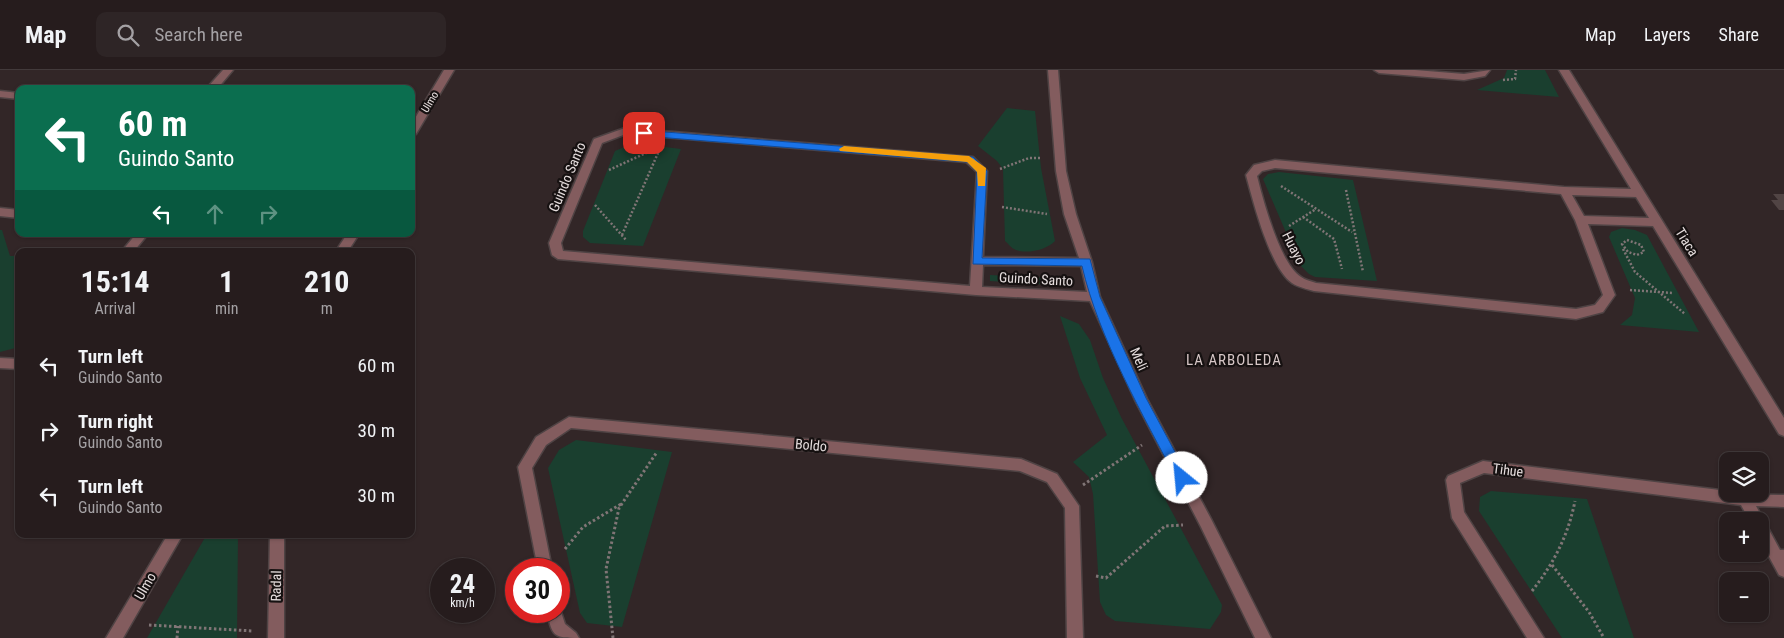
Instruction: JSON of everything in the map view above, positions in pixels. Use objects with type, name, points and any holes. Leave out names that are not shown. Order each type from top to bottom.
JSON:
[{"type":"street","points":[[215,85],[228,70]]},
{"type":"street","name":"Ulmo","points":[[415,127],[449,70]]},
{"type":"street","name":"Meli","points":[[1053,70],[1060,156],[1070,214],[1086,262],[1094,297],[1141,400],[1206,523],[1262,638]]},
{"type":"street","points":[[1379,70],[1464,77],[1482,74],[1485,70]]},
{"type":"street","name":"Tiaca","points":[[1564,70],[1784,430]]},
{"type":"street","points":[[0,94],[15,96]]},
{"type":"street","name":"Guindo Santo","points":[[982,176],[982,171],[969,159],[625,131],[598,141],[555,243],[558,254],[976,291],[1094,297]]},
{"type":"street","points":[[1256,170],[1275,164],[1564,191],[1639,193]]},
{"type":"street","name":"Huayo","points":[[1256,170],[1251,175],[1265,222],[1285,268],[1294,279],[1314,286],[1576,314],[1600,310],[1609,295],[1607,288]]},
{"type":"street","points":[[976,291],[982,176]]},
{"type":"street","points":[[1564,191],[1581,220],[1607,288]]},
{"type":"street","points":[[0,212],[15,214]]},
{"type":"street","points":[[1581,220],[1657,222]]},
{"type":"street","points":[[130,248],[140,237]]},
{"type":"street","points":[[344,248],[351,237]]},
{"type":"street","name":"Guindo Santo","points":[[977,261],[1086,262]]},
{"type":"street","points":[[0,363],[15,364]]},
{"type":"street","name":"Boldo","points":[[543,558],[524,467],[541,441],[569,422],[1021,465],[1052,478],[1072,506],[1075,638]]},
{"type":"street","name":"Tihue","points":[[1536,638],[1457,514],[1453,480],[1483,467],[1719,496]]},
{"type":"street","name":"Tihue","points":[[1769,500],[1784,501]]},
{"type":"street","name":"Ulmo","points":[[114,638],[174,538]]},
{"type":"street","name":"Radal","points":[[276,635],[277,538]]},
{"type":"street","points":[[1769,540],[1780,556],[1784,570]]},
{"type":"street","points":[[557,623],[558,628],[571,638]]},
{"type":"path","points":[[647,262],[580,185],[683,136]]},
{"type":"path","points":[[622,235],[661,146]]},
{"type":"path","points":[[982,176],[1029,158],[1060,156]]},
{"type":"path","points":[[1256,170],[1352,232]]},
{"type":"path","points":[[1342,170],[1367,292]]},
{"type":"path","points":[[980,202],[1031,213],[1070,214]]},
{"type":"path","points":[[1271,237],[1316,209]]},
{"type":"path","points":[[1303,217],[1334,239],[1347,290]]},
{"type":"path","points":[[1623,249],[1636,255],[1642,254],[1644,250],[1641,245],[1630,240],[1622,242],[1623,249],[1635,272],[1687,316]]},
{"type":"path","points":[[1607,288],[1701,295]]},
{"type":"path","points":[[613,638],[606,569],[619,508],[672,432]]},
{"type":"path","points":[[1065,497],[1159,433]]},
{"type":"path","points":[[1517,608],[1552,565],[1570,529],[1580,479]]},
{"type":"path","points":[[562,552],[583,527],[622,503]]},
{"type":"path","points":[[1073,572],[1106,578],[1165,526],[1206,523]]},
{"type":"path","points":[[1552,565],[1589,612],[1604,638]]},
{"type":"path","points":[[123,623],[276,635]]},
{"type":"path","points":[[177,638],[178,626]]},
{"type":"green space","points":[[1507,70],[1545,70],[1559,97],[1477,90],[1504,78]]},
{"type":"green space","points":[[1007,108],[1035,111],[1041,168],[1055,241],[1047,247],[1036,251],[1019,251],[1005,241],[1003,169],[997,161],[978,146]]},
{"type":"green space","points":[[633,143],[681,149],[643,246],[590,243],[583,237],[583,231],[615,151]]},
{"type":"green space","points":[[1279,172],[1353,180],[1377,281],[1315,277],[1300,265],[1263,179],[1268,174]]},
{"type":"green space","points":[[1622,228],[1635,230],[1647,235],[1699,332],[1620,325],[1632,315],[1635,298],[1609,237],[1611,232]]},
{"type":"green space","points":[[0,230],[2,230],[10,256],[15,256],[15,348],[0,352]]},
{"type":"green space","points":[[990,275],[1067,279],[1067,286],[990,281]]},
{"type":"green space","points":[[1060,316],[1079,324],[1090,340],[1103,378],[1121,417],[1222,605],[1221,612],[1210,629],[1115,621],[1106,615],[1100,602],[1093,494],[1089,477],[1073,462],[1107,435],[1080,378]]},
{"type":"green space","points":[[576,440],[672,452],[622,627],[587,623],[580,613],[570,568],[570,558],[568,558],[548,468],[559,450]]},
{"type":"green space","points":[[1491,491],[1587,499],[1634,638],[1562,638],[1479,511],[1480,497]]},
{"type":"green space","points":[[205,538],[238,538],[237,638],[147,638]]},
{"type":"building","points":[[1773,194],[1784,194],[1784,210],[1779,210],[1771,200],[1778,200]]},
{"type":"slow traffic","points":[[844,149],[969,159],[982,171],[982,183]]},
{"type":"district","name":"LA ARBOLEDA","points":[[1234,360]]},
{"type":"route","points":[[644,133],[969,159],[982,171],[977,261],[1086,262],[1094,297],[1141,400],[1182,478]]}]
